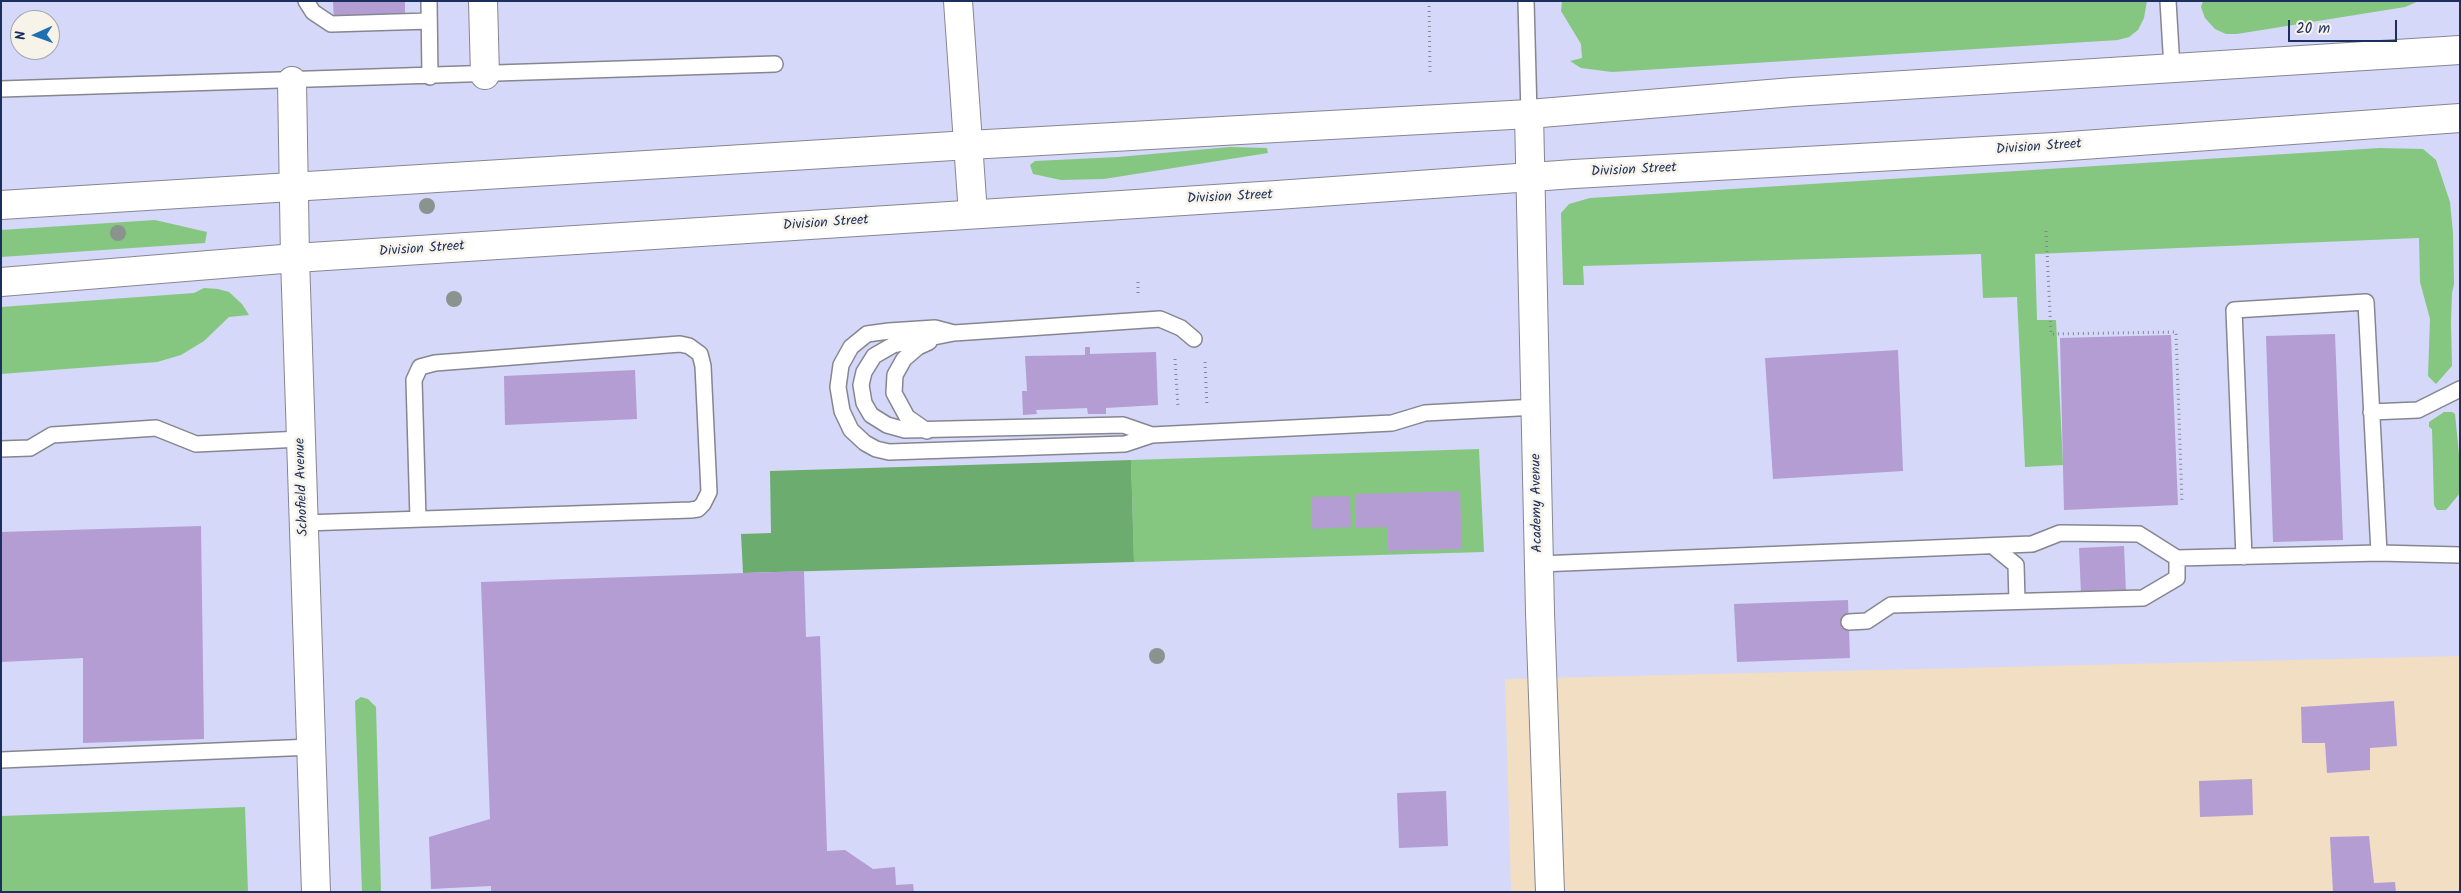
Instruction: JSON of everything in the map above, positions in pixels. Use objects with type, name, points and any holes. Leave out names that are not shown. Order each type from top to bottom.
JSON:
[{"type":"main road","points":[[484,1],[486,75]]},
{"type":"main road","points":[[958,1],[972,214]]},
{"type":"main road","points":[[1,205],[1529,114],[1793,92],[2460,50]]},
{"type":"main road","name":"Schofield Avenue","points":[[292,81],[295,258],[316,892]]},
{"type":"main road","name":"Academy Avenue","points":[[1529,114],[1539,564],[1550,892]]},
{"type":"main road","name":"Division Street","points":[[1,282],[295,258],[1530,177],[2036,148],[2460,118]]},
{"type":"lane","points":[[306,1],[313,12],[331,24],[429,21]]},
{"type":"lane","points":[[429,1],[430,76]]},
{"type":"lane","points":[[1526,1],[1529,114]]},
{"type":"lane","points":[[2168,1],[2172,68]]},
{"type":"lane","points":[[1,89],[486,75],[775,64]]},
{"type":"lane","points":[[2244,558],[2234,310],[2366,302],[2379,553]]},
{"type":"lane","points":[[1152,435],[1123,426],[905,430],[887,425],[871,415],[864,403],[861,385],[864,372],[874,356],[893,345],[954,333],[1160,319],[1181,328],[1194,339]]},
{"type":"lane","points":[[954,333],[935,328],[867,334],[852,347],[840,364],[838,387],[842,411],[851,430],[864,443],[876,449],[898,452],[1125,444],[1152,435],[1392,424],[1425,413],[1536,407]]},
{"type":"lane","points":[[927,431],[907,417],[900,406],[894,393],[895,375],[904,359],[918,347],[954,333]]},
{"type":"lane","points":[[304,523],[418,519],[698,508],[703,504],[709,492],[703,366],[700,354],[689,346],[680,344],[435,363],[420,368],[414,380],[418,519]]},
{"type":"lane","points":[[2372,412],[2418,410],[2460,389]]},
{"type":"lane","points":[[1,449],[30,448],[52,435],[156,428],[196,444],[301,439]]},
{"type":"lane","points":[[1539,564],[1994,547],[2032,544],[2060,534],[2140,534],[2177,558],[2244,558],[2379,553],[2460,555]]},
{"type":"lane","points":[[1994,547],[2016,565],[2017,602]]},
{"type":"lane","points":[[1849,622],[1867,622],[1890,605],[2143,598],[2177,578],[2177,558]]},
{"type":"lane","points":[[1,760],[312,748]]},
{"type":"path","points":[[1429,1],[1430,72]]},
{"type":"path","points":[[2046,231],[2051,334],[2176,332],[2182,503]]},
{"type":"path","points":[[1173,352],[1178,411]]},
{"type":"path","points":[[1204,356],[1207,409]]},
{"type":"shaded area","points":[[1,1],[2460,1],[2460,656],[1505,679],[1511,892],[1,892]]},
{"type":"green space","points":[[1562,1],[2147,1],[2144,18],[2138,30],[2129,37],[2118,40],[1612,72],[1581,68],[1570,61],[1582,58],[1581,44],[1561,11]]},
{"type":"green space","points":[[2203,1],[2419,1],[2405,7],[2237,34],[2226,34],[2215,29],[2205,18],[2201,7]]},
{"type":"green space","points":[[1230,147],[1267,148],[1268,153],[1104,179],[1061,180],[1033,174],[1030,165],[1035,161],[1118,157]]},
{"type":"green space","points":[[2380,148],[2423,149],[2436,160],[2450,202],[2454,284],[2451,322],[2452,366],[2436,384],[2428,376],[2430,319],[2420,282],[2419,238],[2035,254],[2037,320],[2056,320],[2063,465],[2025,467],[2017,297],[1983,298],[1981,254],[1583,266],[1584,285],[1563,285],[1561,213],[1569,204],[1590,198]]},
{"type":"green space","points":[[155,220],[207,232],[205,243],[1,257],[1,230]]},
{"type":"green space","points":[[204,288],[229,292],[242,304],[249,315],[229,317],[204,341],[181,355],[157,362],[1,374],[1,307],[194,293]]},
{"type":"green space","points":[[2444,412],[2455,414],[2460,464],[2460,493],[2446,510],[2437,510],[2434,505],[2432,429],[2429,427],[2429,422]]},
{"type":"green space","points":[[1479,449],[1484,552],[1134,562],[1131,460]]},
{"type":"green space","points":[[1131,460],[1134,562],[743,573],[741,534],[771,533],[770,471]]},
{"type":"green space","points":[[361,697],[368,699],[376,707],[381,892],[362,892],[355,701]]},
{"type":"green space","points":[[245,807],[248,892],[1,892],[1,816]]},
{"type":"building","points":[[333,1],[405,1],[405,19],[334,22]]},
{"type":"building","points":[[2335,334],[2343,540],[2273,542],[2266,336]]},
{"type":"building","points":[[2171,335],[2178,505],[2064,510],[2060,338]]},
{"type":"building","points":[[1085,347],[1090,347],[1090,354],[1156,352],[1158,405],[1106,408],[1106,414],[1088,414],[1087,408],[1036,410],[1037,414],[1023,415],[1022,391],[1027,391],[1025,356],[1085,355]]},
{"type":"building","points":[[1898,350],[1903,471],[1773,479],[1765,358]]},
{"type":"building","points":[[635,370],[637,419],[505,425],[504,376]]},
{"type":"building","points":[[1460,491],[1462,549],[1388,551],[1387,527],[1356,528],[1356,494]]},
{"type":"building","points":[[1350,496],[1351,527],[1312,529],[1312,497]]},
{"type":"building","points":[[201,526],[204,739],[83,743],[83,658],[1,662],[1,532]]},
{"type":"building","points":[[2124,546],[2126,592],[2081,594],[2079,548]]},
{"type":"building","points":[[804,571],[806,637],[820,636],[827,851],[845,850],[873,869],[895,867],[896,885],[913,884],[914,892],[491,892],[491,886],[431,889],[429,837],[490,819],[481,582]]},
{"type":"building","points":[[1848,600],[1850,658],[1737,662],[1734,604]]},
{"type":"building","points":[[2394,701],[2397,746],[2370,748],[2370,770],[2327,773],[2325,743],[2302,743],[2301,707]]},
{"type":"building","points":[[2252,779],[2253,815],[2200,817],[2199,781]]},
{"type":"building","points":[[1446,791],[1448,846],[1399,848],[1397,793]]},
{"type":"building","points":[[2369,836],[2374,883],[2395,882],[2396,892],[2333,892],[2330,837]]}]
